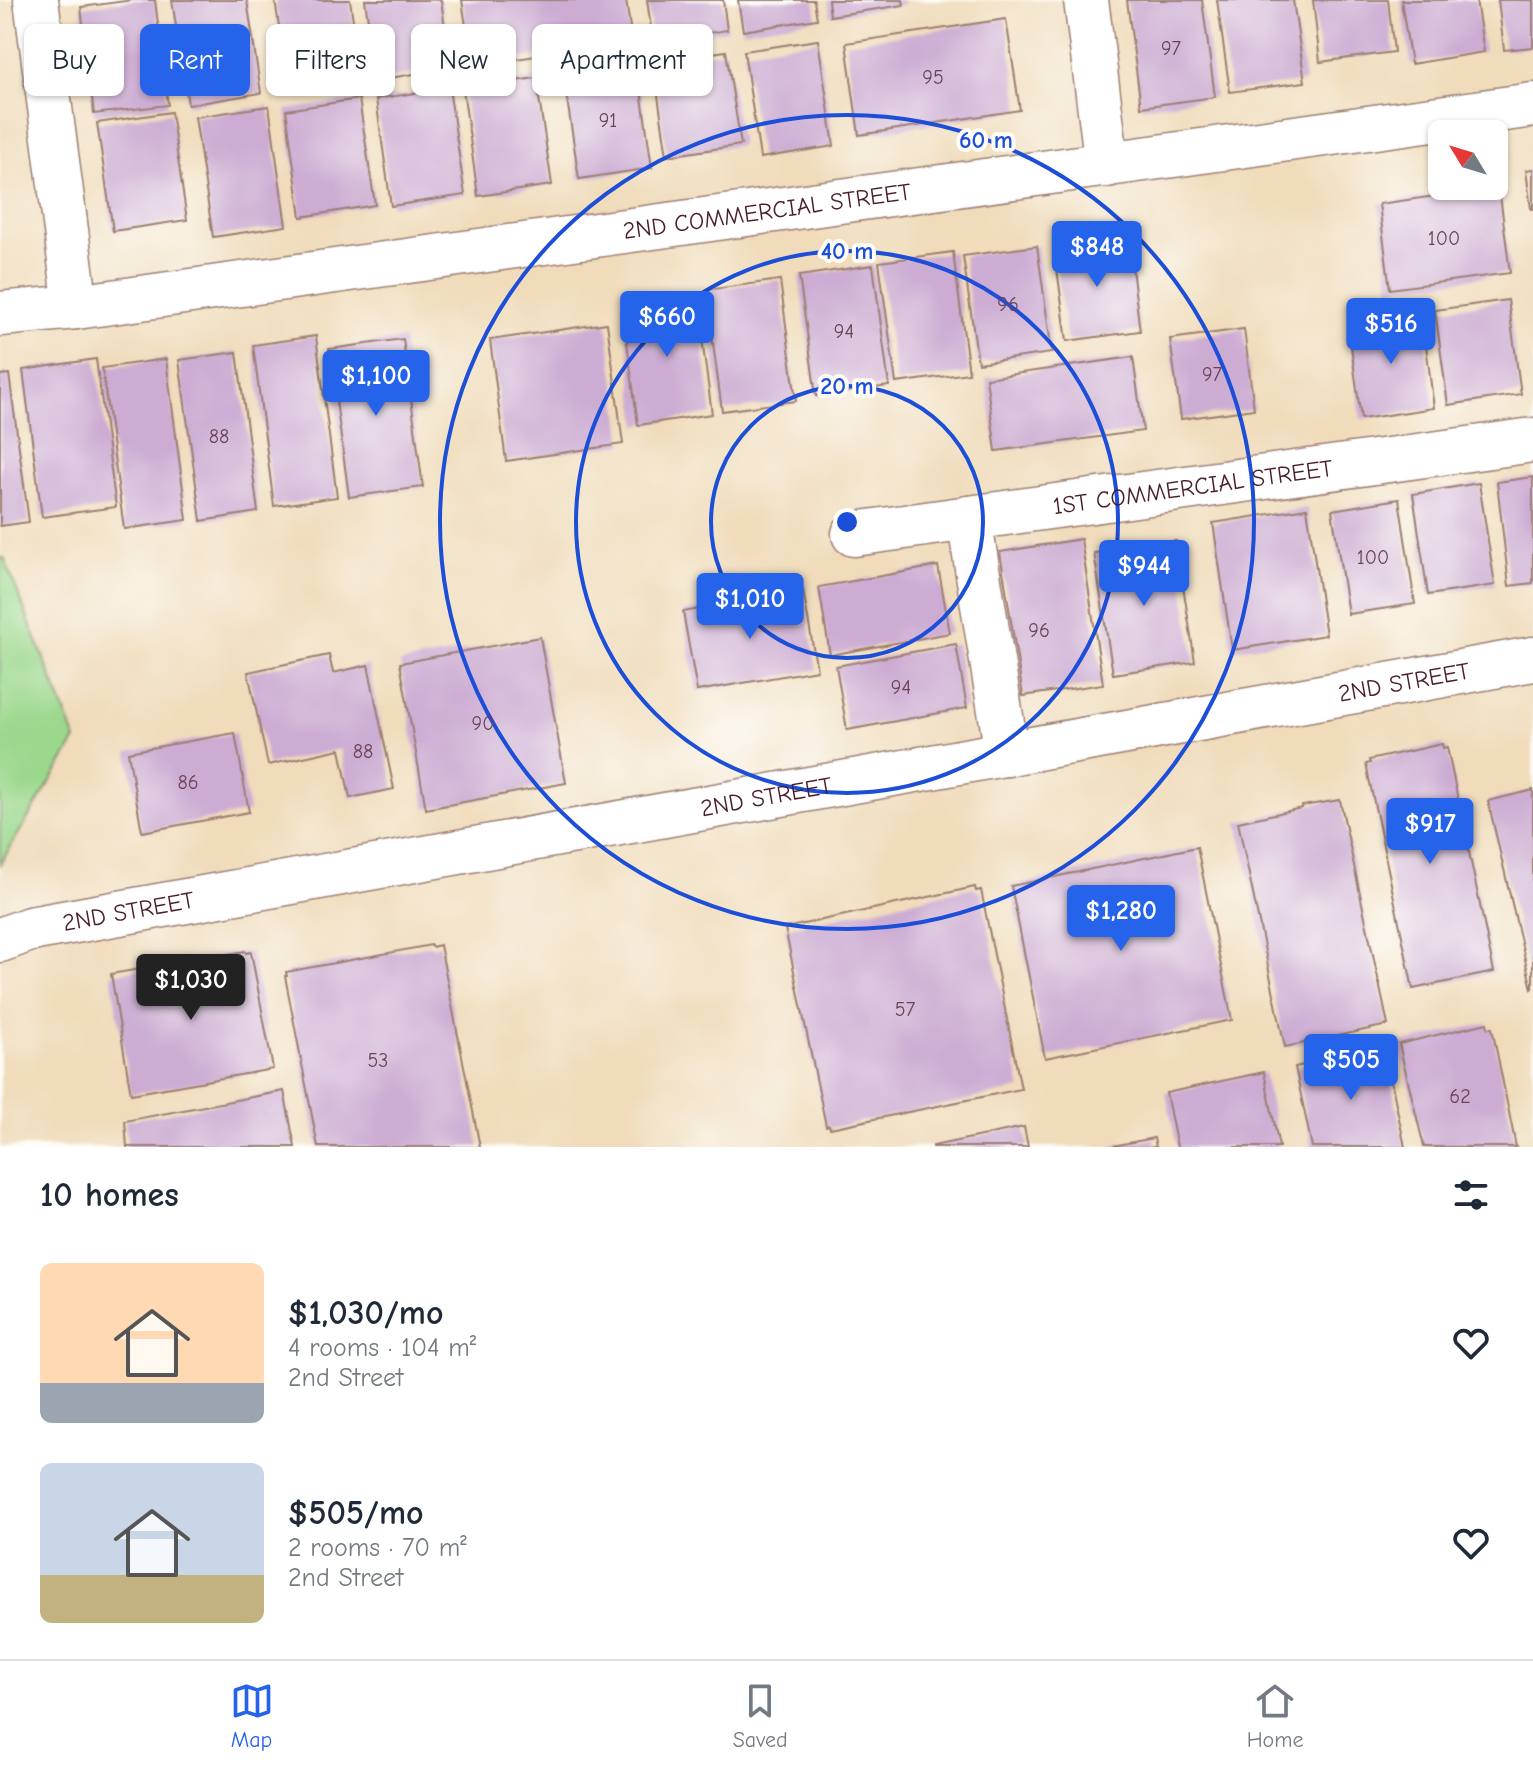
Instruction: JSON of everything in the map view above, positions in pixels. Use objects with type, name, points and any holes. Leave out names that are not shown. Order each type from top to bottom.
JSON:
[{"type":"street","points":[[36,0],[76,307]]},
{"type":"street","points":[[1086,0],[1107,165]]},
{"type":"street","name":"2ND COMMERCIAL STREET","points":[[0,314],[76,307],[1533,105]]},
{"type":"street","name":"1ST COMMERCIAL STREET","points":[[854,534],[1533,440]]},
{"type":"street","points":[[969,518],[1007,754]]},
{"type":"street","name":"2ND STREET","points":[[0,940],[30,929],[1533,659]]},
{"type":"green space","points":[[0,558],[4,558],[76,740],[0,864]]},
{"type":"building","points":[[155,0],[158,24],[140,24],[140,96],[167,96],[168,105],[94,114],[92,96],[124,96],[124,24],[83,24],[81,7]]},
{"type":"building","points":[[172,0],[247,0],[261,93],[250,95],[250,24],[176,24]]},
{"type":"building","points":[[275,0],[350,0],[354,24],[279,24]]},
{"type":"building","points":[[365,0],[441,0],[445,24],[411,24],[411,74],[395,77],[395,24],[369,24]]},
{"type":"building","points":[[462,0],[626,0],[630,24],[532,24],[532,57],[516,59],[516,24],[466,24]]},
{"type":"building","points":[[647,0],[723,0],[727,30],[713,32],[713,24],[650,24]]},
{"type":"building","points":[[738,0],[814,0],[817,19],[743,31]]},
{"type":"building","points":[[828,0],[903,0],[904,5],[830,16]]},
{"type":"building","points":[[1127,0],[1202,0],[1215,97],[1141,107]]},
{"type":"building","points":[[1217,0],[1293,0],[1305,82],[1230,92]]},
{"type":"building","points":[[1313,0],[1388,0],[1394,52],[1320,62]]},
{"type":"building","points":[[1401,0],[1476,0],[1484,52],[1411,64]]},
{"type":"building","points":[[1498,0],[1533,0],[1533,47],[1504,50]]},
{"type":"building","points":[[1006,19],[1020,110],[859,135],[846,43]]},
{"type":"building","points":[[818,40],[834,146],[760,158],[744,51]]},
{"type":"building","points":[[726,51],[741,145],[667,156],[658,96],[713,96],[713,53]]},
{"type":"building","points":[[532,79],[532,96],[539,96],[552,185],[478,196],[464,96],[516,96],[516,81]]},
{"type":"building","points":[[411,94],[450,96],[465,195],[391,206],[376,99]]},
{"type":"building","points":[[187,96],[243,96],[188,105]]},
{"type":"building","points":[[567,96],[642,96],[652,168],[579,179]]},
{"type":"building","points":[[359,99],[375,205],[301,217],[286,110]]},
{"type":"building","points":[[269,106],[286,226],[213,237],[195,117]]},
{"type":"building","points":[[171,112],[187,220],[113,231],[97,123]]},
{"type":"building","points":[[1533,169],[1533,209],[1531,209],[1526,170]]},
{"type":"building","points":[[1428,197],[1428,200],[1501,200],[1510,273],[1390,289],[1379,204]]},
{"type":"building","points":[[1128,237],[1140,331],[1067,341],[1054,247]]},
{"type":"building","points":[[1037,246],[1052,353],[978,363],[963,256]]},
{"type":"building","points":[[953,252],[969,373],[896,383],[879,262]]},
{"type":"building","points":[[873,265],[889,386],[816,396],[799,276]]},
{"type":"building","points":[[780,280],[796,401],[722,411],[706,290]]},
{"type":"building","points":[[696,294],[712,414],[638,425],[622,304]]},
{"type":"building","points":[[1508,300],[1521,394],[1448,405],[1435,310]]},
{"type":"building","points":[[1422,314],[1434,408],[1361,419],[1348,324]]},
{"type":"building","points":[[607,323],[623,444],[506,461],[490,340]]},
{"type":"building","points":[[1244,329],[1254,409],[1181,419],[1170,339]]},
{"type":"building","points":[[316,336],[337,497],[274,506],[253,345]]},
{"type":"building","points":[[403,339],[423,487],[349,497],[329,349]]},
{"type":"building","points":[[237,352],[258,512],[201,521],[179,360]]},
{"type":"building","points":[[1133,357],[1143,431],[996,451],[986,378]]},
{"type":"building","points":[[96,359],[116,507],[42,517],[23,370]]},
{"type":"building","points":[[166,359],[187,520],[124,529],[102,368]]},
{"type":"building","points":[[9,374],[29,522],[0,526],[0,375]]},
{"type":"building","points":[[1533,477],[1533,583],[1509,586],[1497,482]]},
{"type":"building","points":[[1479,483],[1495,585],[1428,595],[1413,494]]},
{"type":"building","points":[[1399,499],[1415,604],[1348,614],[1332,510]]},
{"type":"building","points":[[1307,508],[1326,635],[1232,650],[1213,523]]},
{"type":"building","points":[[1081,539],[1103,684],[1023,696],[1000,552]]},
{"type":"building","points":[[1176,541],[1195,662],[1113,674],[1094,553]]},
{"type":"building","points":[[938,566],[950,633],[830,655],[819,587]]},
{"type":"building","points":[[803,590],[817,670],[697,691],[683,612]]},
{"type":"building","points":[[540,637],[566,783],[426,809],[400,663]]},
{"type":"building","points":[[956,644],[967,708],[847,730],[836,666]]},
{"type":"building","points":[[329,655],[333,673],[368,665],[394,789],[350,798],[340,749],[268,765],[248,672]]},
{"type":"building","points":[[235,733],[249,812],[142,832],[128,752]]},
{"type":"building","points":[[1442,744],[1443,748],[1447,747],[1494,972],[1413,989],[1366,764],[1370,763],[1369,760]]},
{"type":"building","points":[[1533,790],[1533,988],[1532,989],[1488,801]]},
{"type":"building","points":[[1340,800],[1388,1025],[1285,1047],[1238,822]]},
{"type":"building","points":[[1197,847],[1232,1020],[1045,1058],[1011,886]]},
{"type":"building","points":[[975,887],[976,891],[981,890],[1021,1089],[830,1128],[826,1126],[785,928]]},
{"type":"building","points":[[440,945],[480,1147],[318,1147],[286,972]]},
{"type":"building","points":[[251,952],[273,1069],[131,1094],[111,974]]},
{"type":"building","points":[[1487,1023],[1488,1028],[1492,1028],[1516,1147],[1424,1147],[1399,1044]]},
{"type":"building","points":[[1384,1047],[1405,1147],[1312,1147],[1295,1067]]},
{"type":"building","points":[[1264,1072],[1279,1147],[1177,1147],[1166,1093]]},
{"type":"building","points":[[284,1091],[295,1147],[127,1147],[125,1121]]},
{"type":"building","points":[[1024,1127],[1028,1147],[933,1147],[933,1146]]},
{"type":"building","points":[[1154,1138],[1156,1147],[1112,1147],[1112,1146]]}]
